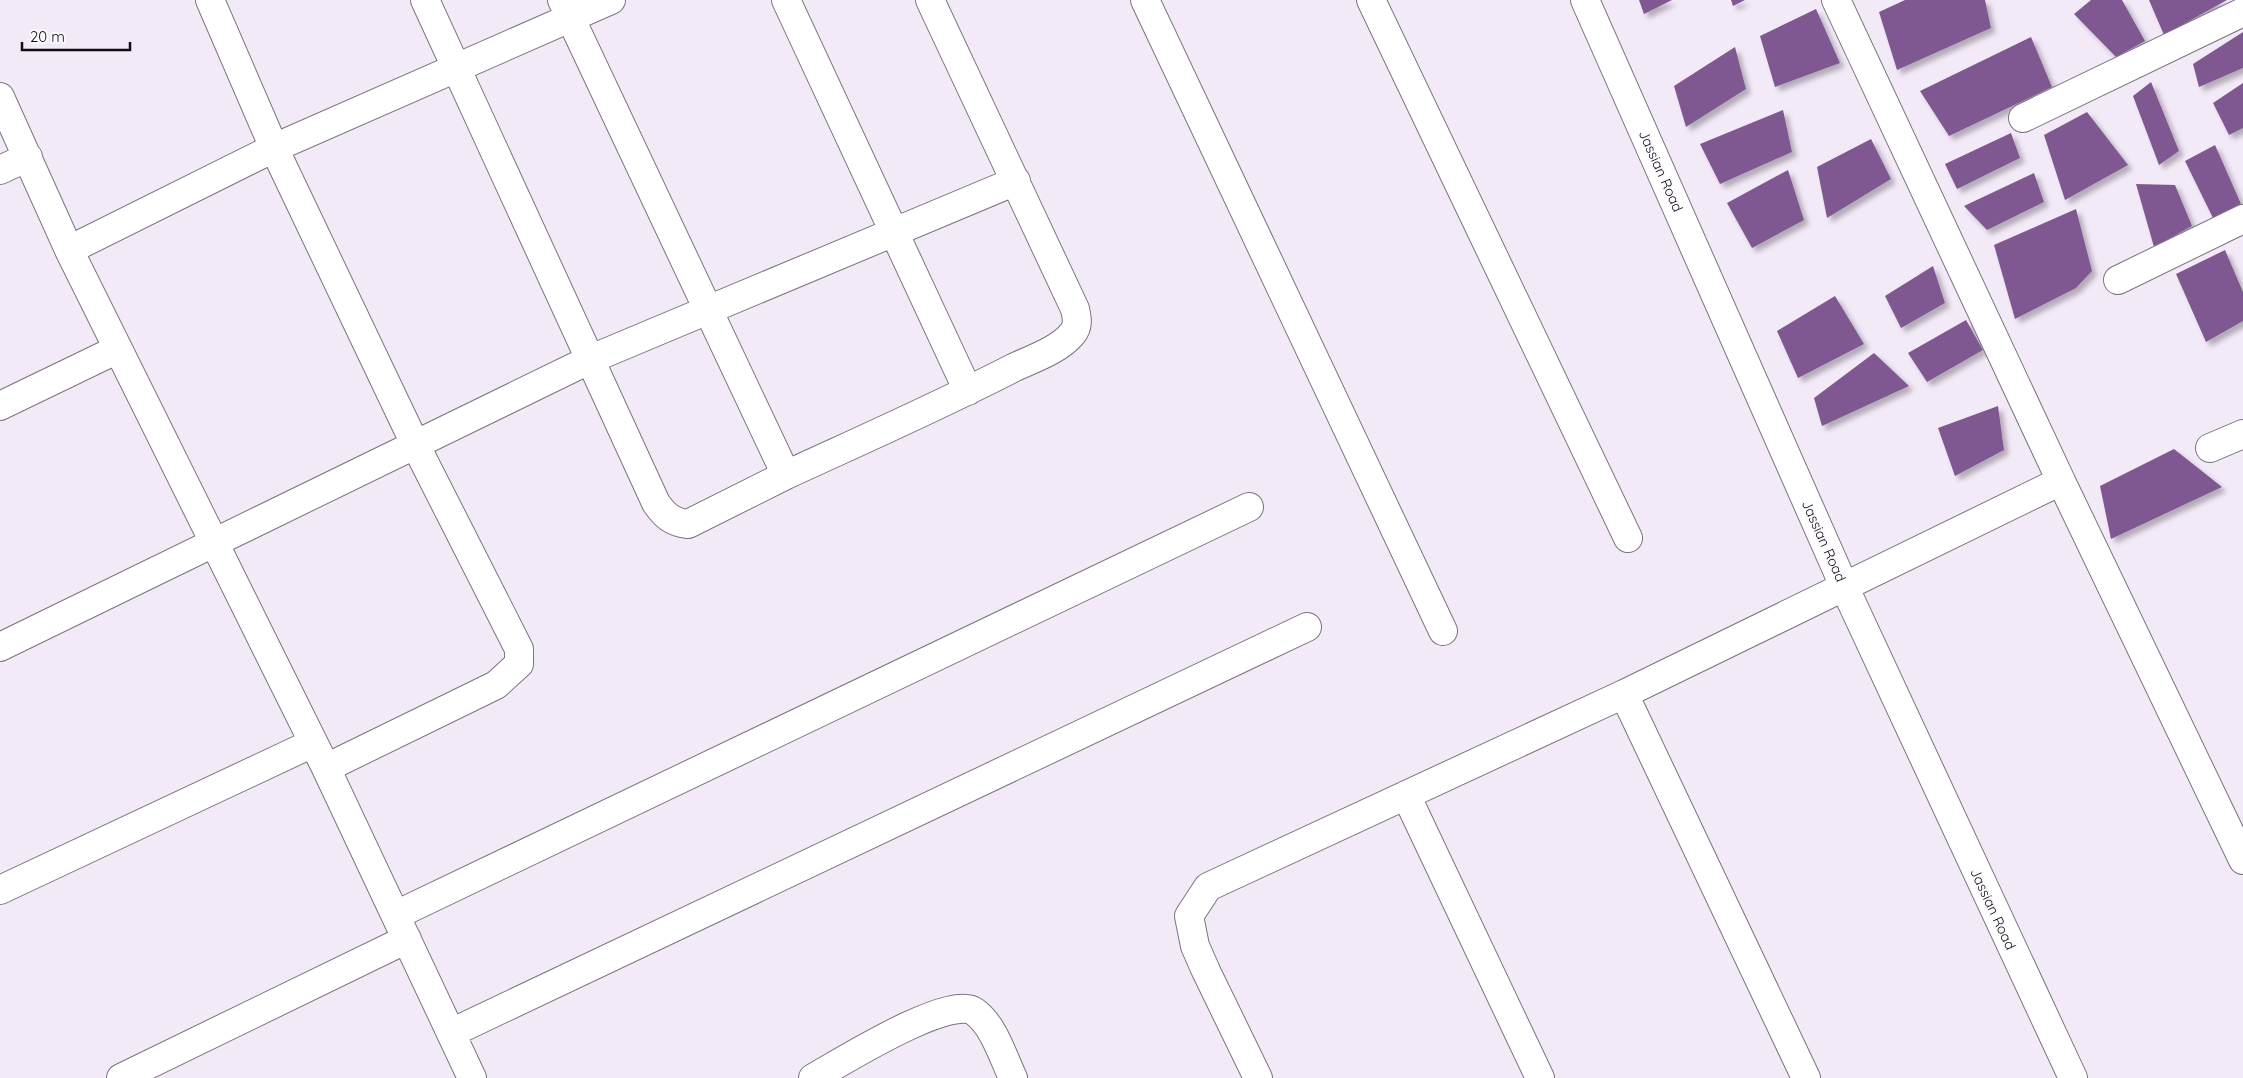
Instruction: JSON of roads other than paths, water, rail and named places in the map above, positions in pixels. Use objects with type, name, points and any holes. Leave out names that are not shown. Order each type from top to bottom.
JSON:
[{"type":"street","points":[[210,0],[274,148],[415,444],[519,649],[519,664],[496,685],[326,768]]},
{"type":"street","points":[[425,0],[656,503],[664,514],[675,522],[688,524],[786,476],[968,392],[1056,346],[1071,336],[1076,330],[1078,319],[1074,309],[930,0]]},
{"type":"street","points":[[69,250],[274,148],[456,68],[566,9],[611,0]]},
{"type":"street","points":[[786,0],[968,392]]},
{"type":"street","points":[[1145,0],[1443,631]]},
{"type":"street","points":[[1371,0],[1628,538]]},
{"type":"street","name":"Jassian Road","points":[[1585,0],[1844,586],[2073,1078]]},
{"type":"street","points":[[1836,0],[2061,481],[2243,860]]},
{"type":"street","points":[[566,9],[786,476]]},
{"type":"street","points":[[2024,118],[2243,12]]},
{"type":"street","points":[[0,97],[69,250],[326,768],[472,1078]]},
{"type":"street","points":[[0,170],[28,157]]},
{"type":"street","points":[[0,647],[591,359],[1016,181]]},
{"type":"street","points":[[2118,280],[2243,219]]},
{"type":"street","points":[[0,406],[118,349]]},
{"type":"street","points":[[2210,448],[2243,434]]},
{"type":"street","points":[[1258,1078],[1195,946],[1189,916],[1208,887],[1624,694],[2061,481]]},
{"type":"street","points":[[121,1078],[401,927],[1249,508]]},
{"type":"street","points":[[451,1032],[1307,627]]},
{"type":"street","points":[[1624,694],[1806,1078]]},
{"type":"street","points":[[0,890],[313,743]]},
{"type":"street","points":[[1406,795],[1540,1078]]},
{"type":"street","points":[[813,1078],[915,1022],[963,1007],[974,1011],[990,1030],[1013,1078]]}]
